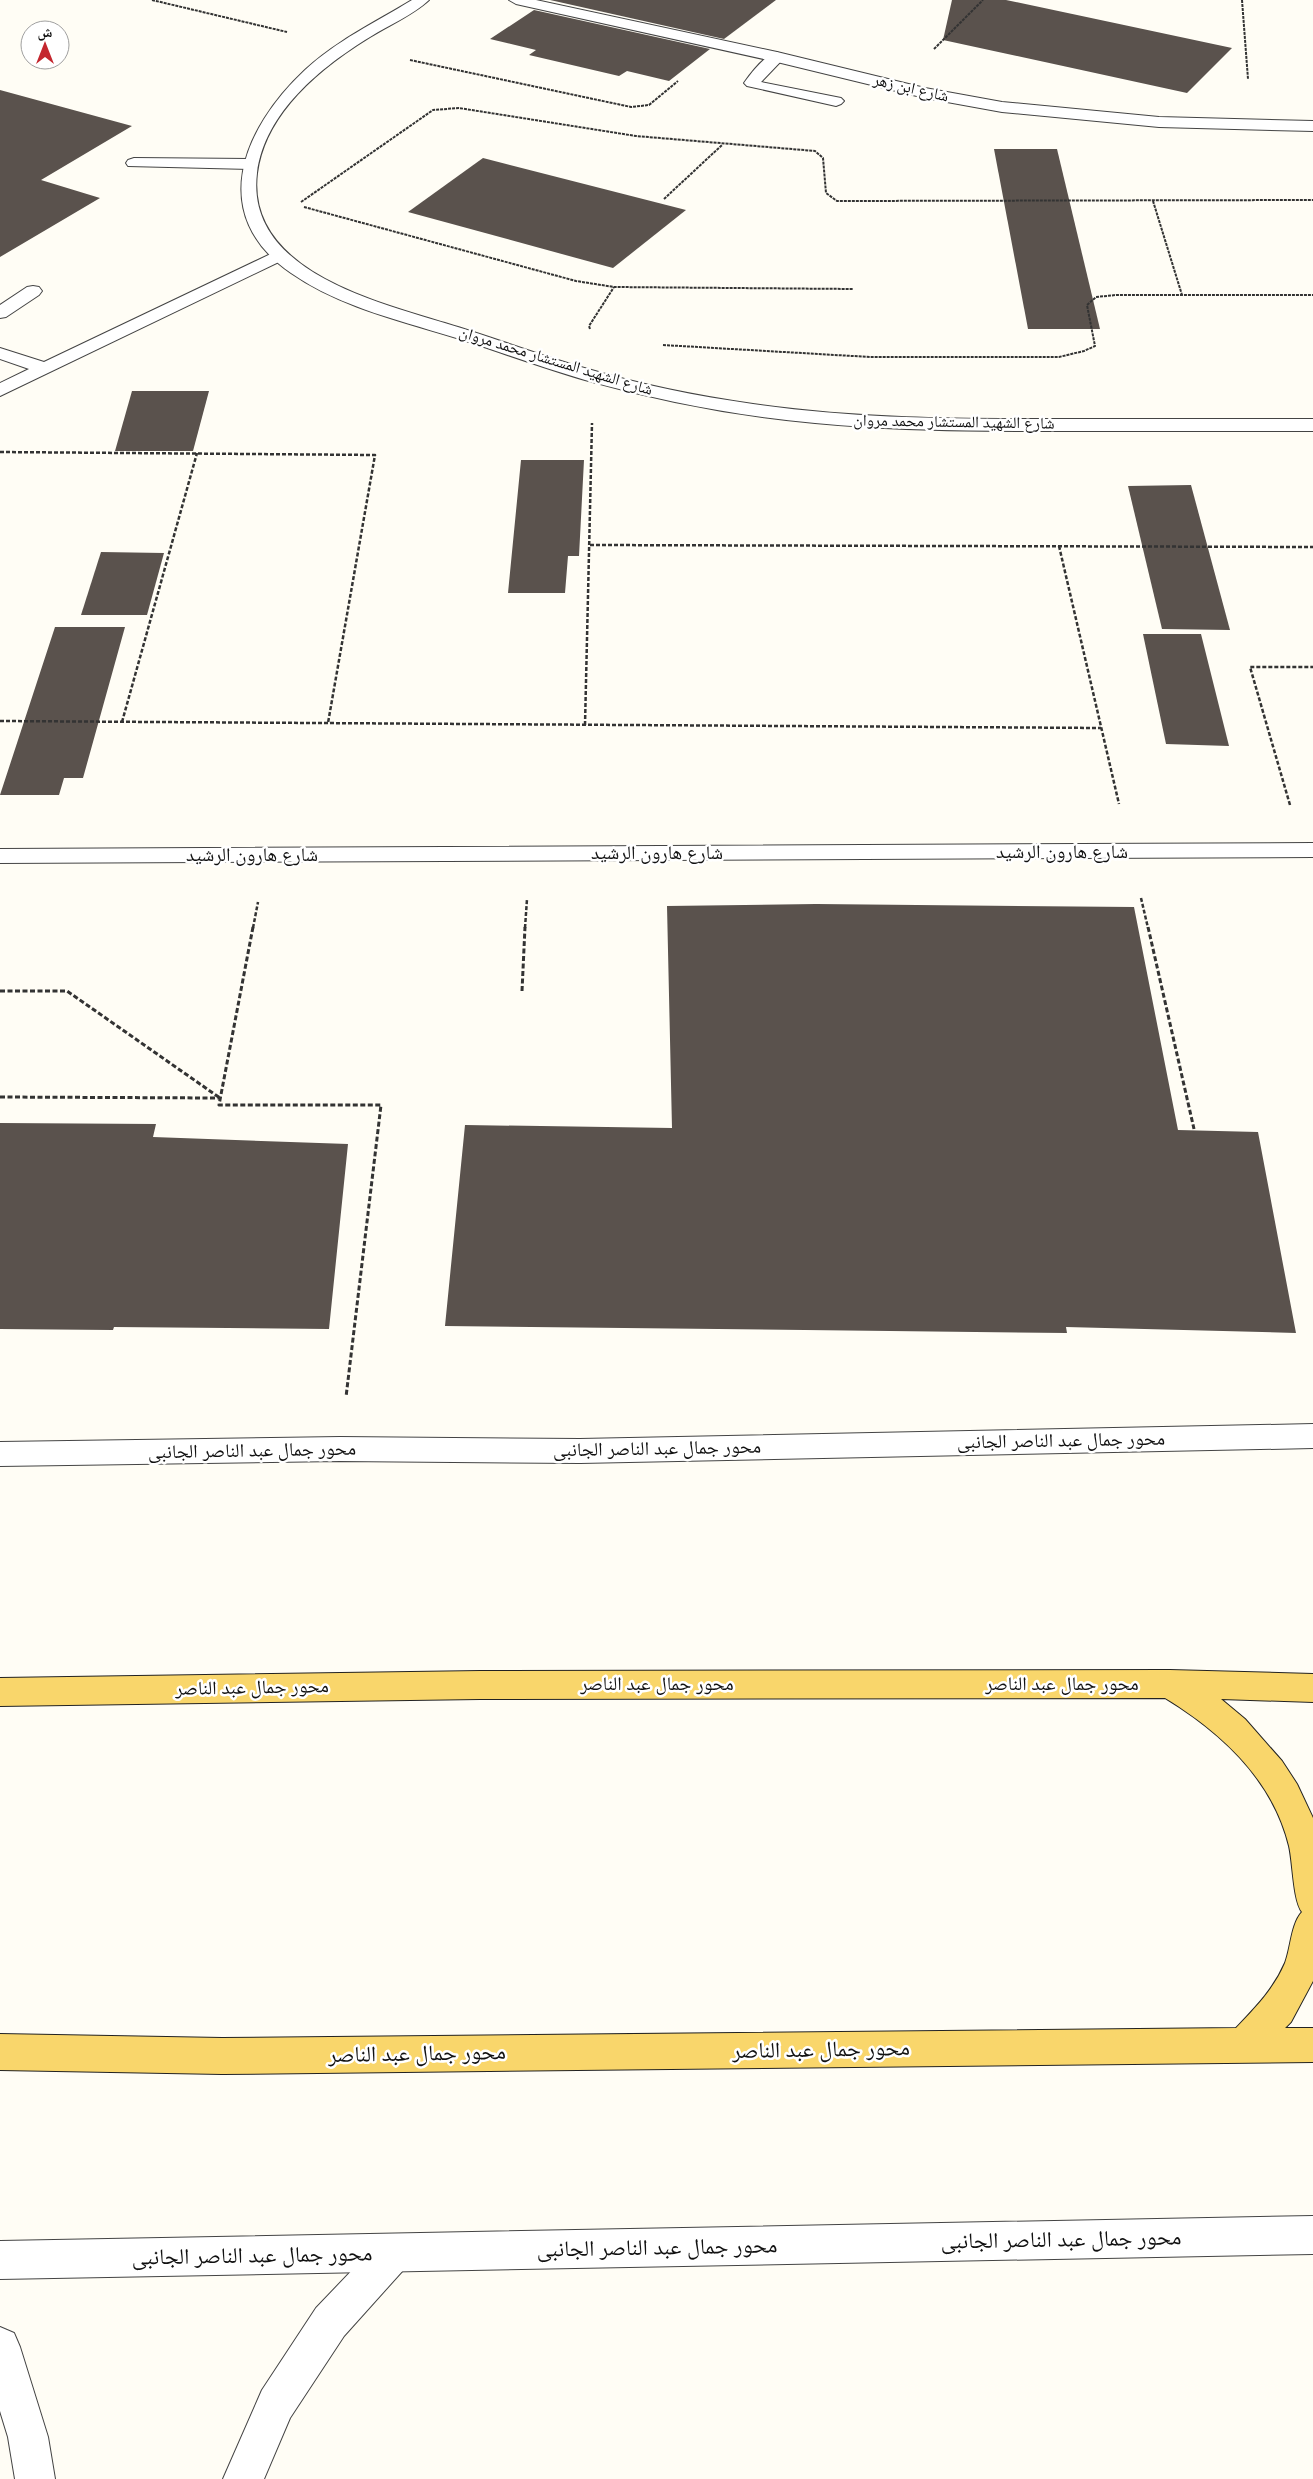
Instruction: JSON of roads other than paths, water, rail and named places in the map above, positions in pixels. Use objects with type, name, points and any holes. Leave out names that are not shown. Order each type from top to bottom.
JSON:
[{"type":"main road","name":"محور جمال عبد الناصر","points":[[0,1692],[480,1685],[1169,1684],[1313,1688]]},
{"type":"main road","points":[[1169,1684],[1212,1710],[1249,1743],[1280,1784],[1302,1828],[1313,1875],[1313,1900]]},
{"type":"main road","points":[[1243,2046],[1278,2010],[1301,1968],[1313,1924]]},
{"type":"main road","name":"محور جمال عبد الناصر","points":[[0,2052],[222,2056],[1313,2045]]},
{"type":"street","name":"شارع الشهيد المستشار محمد مروان","points":[[422,0],[346,46],[311,72],[282,103],[262,131],[250,164],[248,186],[249,210],[259,233],[279,255],[304,273],[343,294],[592,376],[672,395],[728,405],[845,420],[936,425],[1313,425]]},
{"type":"street","name":"شارع ابن زهر","points":[[516,0],[721,44],[898,86],[1012,108],[1159,122],[1313,126]]},
{"type":"street","points":[[777,57],[752,83],[836,101]]},
{"type":"street","points":[[134,163],[250,164]]},
{"type":"street","points":[[0,390],[279,255]]},
{"type":"street","points":[[0,313],[33,292]]},
{"type":"street","points":[[0,353],[44,368]]},
{"type":"street","name":"شارع هارون الرشيد","points":[[0,856],[1308,850]]},
{"type":"street","name":"محور جمال عبد الناصر الجانبى","points":[[0,1454],[340,1450],[580,1452],[1313,1436]]},
{"type":"street","name":"محور جمال عبد الناصر الجانبى","points":[[0,2260],[1313,2235]]},
{"type":"street","points":[[243,2479],[276,2404],[330,2322],[393,2254]]},
{"type":"street","points":[[0,2347],[28,2438],[35,2479]]}]
